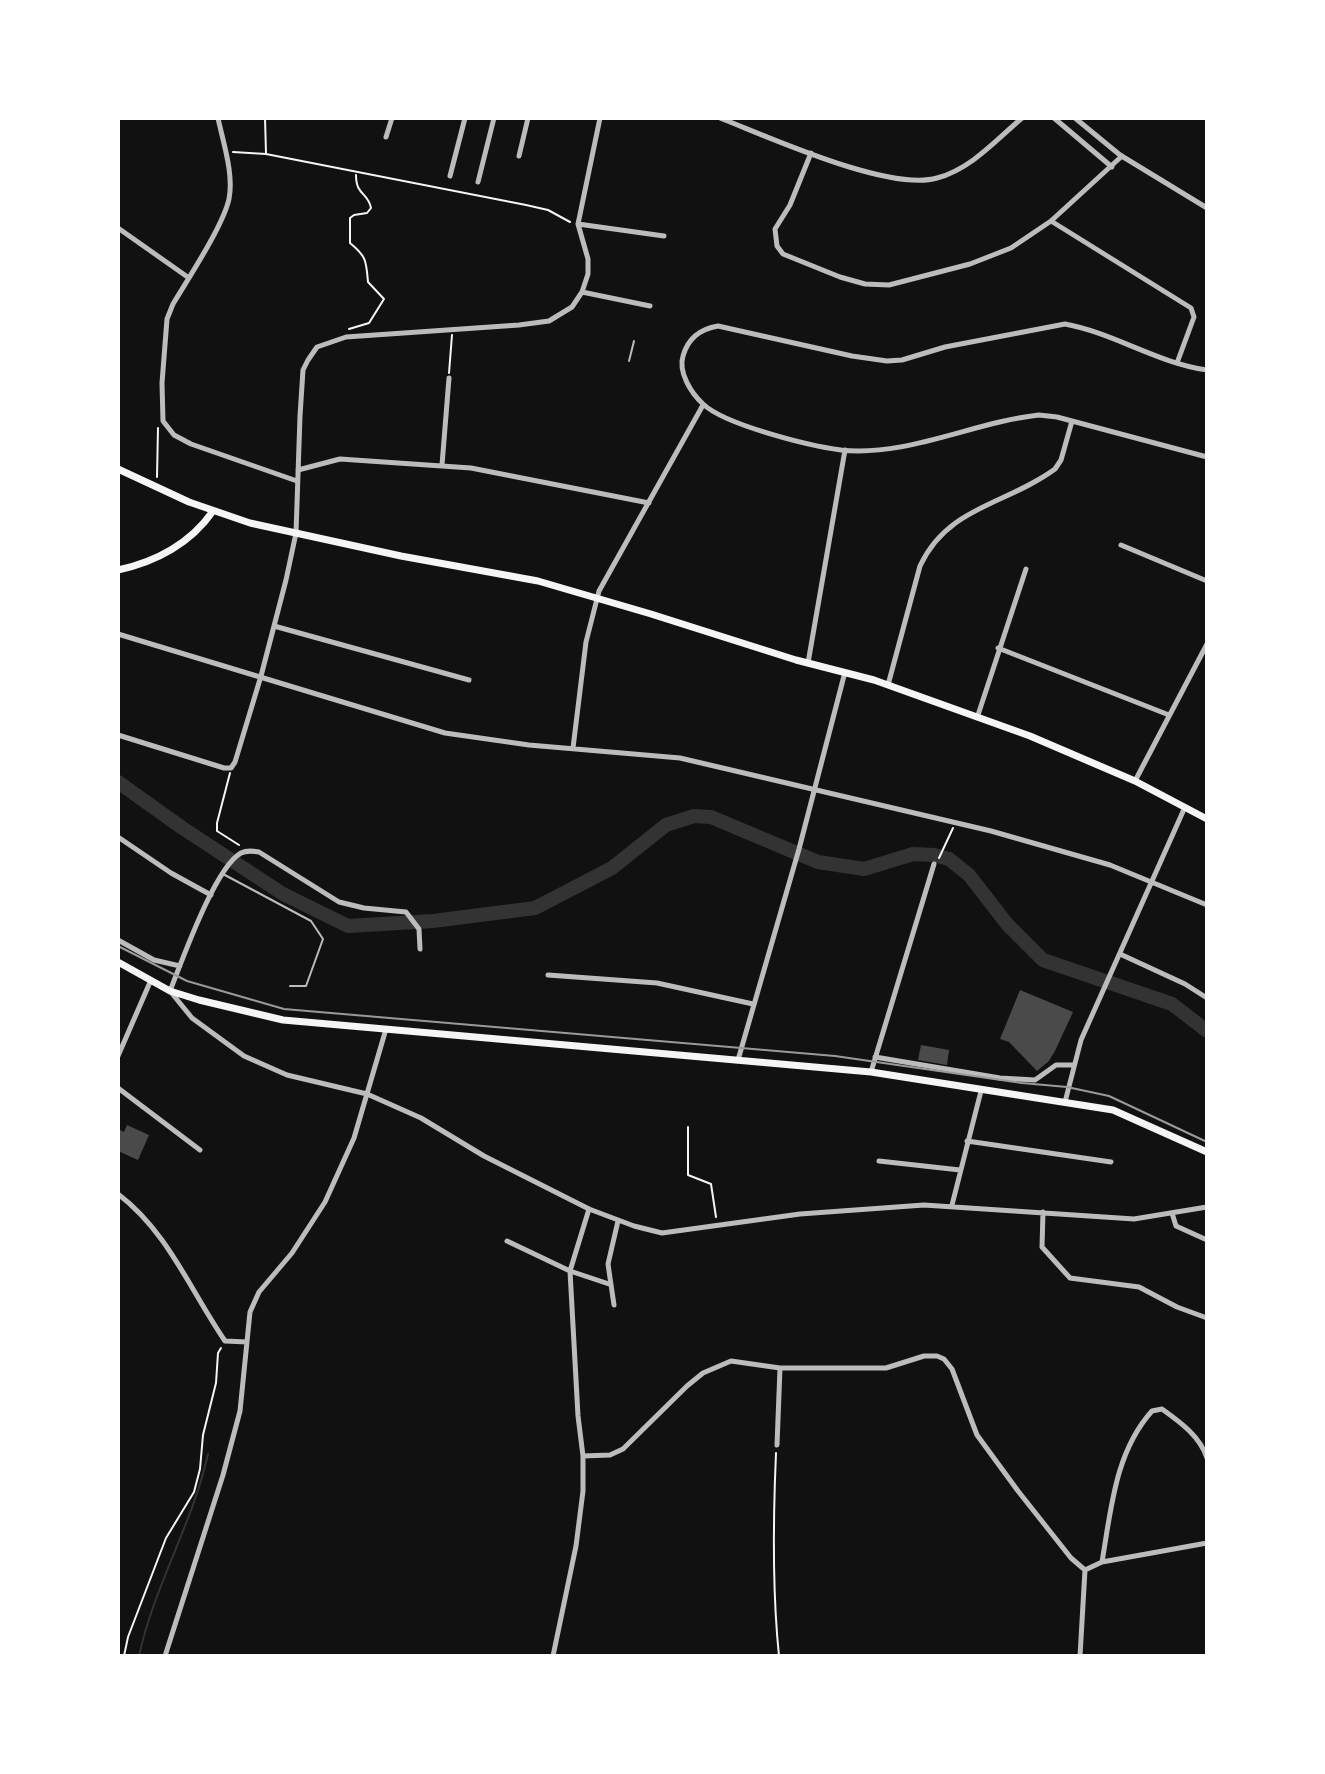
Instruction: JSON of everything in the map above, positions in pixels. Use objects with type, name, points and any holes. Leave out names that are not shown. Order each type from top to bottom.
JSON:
[{"type":"main road","points":[[118,469],[213,511],[401,556],[516,576],[597,597],[888,685],[978,715],[1135,781],[1207,819]]},
{"type":"main road","points":[[118,570],[167,553],[190,537],[213,511]]},
{"type":"main road","points":[[118,962],[170,991],[283,1020],[871,1072],[1102,1107],[1124,1113],[1207,1152]]},
{"type":"street","points":[[218,118],[230,181],[229,199],[167,319],[162,383],[163,421],[174,435],[191,444],[297,481]]},
{"type":"street","points":[[386,137],[392,118]]},
{"type":"street","points":[[450,176],[465,118]]},
{"type":"street","points":[[478,182],[494,118]]},
{"type":"street","points":[[519,156],[528,118]]},
{"type":"street","points":[[118,735],[231,768],[261,676],[296,533],[303,370],[317,347],[346,337],[549,321],[572,307],[582,292],[588,274],[588,259],[578,224],[600,118]]},
{"type":"street","points":[[720,118],[811,153],[904,181],[934,179],[968,164],[1022,118]]},
{"type":"street","points":[[1054,118],[1112,167]]},
{"type":"street","points":[[1075,118],[1122,156],[1207,208]]},
{"type":"street","points":[[1082,125],[1085,118]]},
{"type":"street","points":[[811,153],[790,205],[775,229],[777,246],[783,254],[865,284],[895,284],[970,264],[1011,248],[1051,221],[1122,156]]},
{"type":"street","points":[[1051,221],[1191,308],[1194,317],[1177,363]]},
{"type":"street","points":[[578,224],[664,236]]},
{"type":"street","points":[[118,228],[189,278]]},
{"type":"street","points":[[582,292],[650,306]]},
{"type":"street","points":[[1207,370],[1177,363],[1085,328],[1065,324],[887,361],[718,326],[697,333],[689,342],[681,362],[686,380],[703,405],[795,442],[845,450],[879,449],[1023,417],[1048,416],[1207,457]]},
{"type":"street","points":[[442,465],[449,378]]},
{"type":"street","points":[[573,748],[586,642],[597,597],[604,579],[703,405]]},
{"type":"street","points":[[888,685],[920,566],[929,548],[948,526],[1055,469],[1061,460],[1072,421]]},
{"type":"street","points":[[808,663],[845,450]]},
{"type":"street","points":[[298,470],[340,459],[442,465],[487,470],[649,503]]},
{"type":"street","points":[[1121,545],[1207,581]]},
{"type":"street","points":[[978,715],[1026,569]]},
{"type":"street","points":[[274,626],[469,680]]},
{"type":"street","points":[[118,634],[445,733],[484,740],[666,756],[955,823],[1053,848],[1153,882],[1207,905]]},
{"type":"street","points":[[1135,781],[1207,644]]},
{"type":"street","points":[[998,648],[1169,715]]},
{"type":"street","points":[[738,1060],[799,849],[845,672]]},
{"type":"street","points":[[1065,1102],[1072,1065],[1101,993],[1186,806]]},
{"type":"street","points":[[118,837],[171,873],[211,895]]},
{"type":"street","points":[[420,949],[419,929],[406,912],[339,902],[259,852],[246,851],[238,854],[221,873],[170,991],[192,1018],[241,1054],[287,1075],[367,1094],[421,1118],[484,1156],[589,1209],[662,1233],[800,1214],[952,1205],[1134,1219],[1207,1207]]},
{"type":"street","points":[[871,1072],[936,862]]},
{"type":"street","points":[[118,940],[154,960],[180,966]]},
{"type":"street","points":[[1120,954],[1185,984],[1207,998]]},
{"type":"street","points":[[548,975],[657,983],[753,1004]]},
{"type":"street","points":[[118,1056],[151,980]]},
{"type":"street","points":[[165,1656],[223,1475],[240,1411],[250,1312],[259,1292],[292,1253],[325,1202],[354,1138],[386,1029]]},
{"type":"street","points":[[118,1035],[125,1039]]},
{"type":"street","points":[[875,1057],[1000,1078],[1035,1080],[1056,1065],[1072,1065]]},
{"type":"street","points":[[118,1088],[200,1150]]},
{"type":"street","points":[[952,1205],[981,1091]]},
{"type":"street","points":[[967,1141],[1111,1162]]},
{"type":"street","points":[[879,1161],[960,1170]]},
{"type":"street","points":[[118,1194],[164,1241],[225,1341],[247,1342]]},
{"type":"street","points":[[553,1656],[581,1514],[583,1456],[570,1271],[589,1209]]},
{"type":"street","points":[[1043,1212],[1042,1247],[1070,1278],[1139,1287],[1168,1303],[1207,1318]]},
{"type":"street","points":[[1172,1213],[1176,1226],[1207,1240]]},
{"type":"street","points":[[614,1305],[608,1264],[618,1221]]},
{"type":"street","points":[[507,1241],[570,1271],[609,1284]]},
{"type":"street","points":[[583,1456],[610,1455],[623,1449],[703,1373],[731,1361],[780,1368],[886,1368],[924,1356],[944,1359],[952,1369],[977,1435],[1062,1547],[1085,1570],[1080,1656]]},
{"type":"street","points":[[777,1445],[780,1368]]},
{"type":"street","points":[[1102,1562],[1122,1464],[1132,1439],[1152,1411],[1162,1409],[1180,1422],[1203,1446],[1207,1458]]},
{"type":"street","points":[[1085,1570],[1102,1562],[1207,1543]]},
{"type":"lane","points":[[629,361],[634,341]]},
{"type":"lane","points":[[221,873],[311,921],[323,939],[306,986],[290,986]]},
{"type":"path","points":[[265,118],[266,154]]},
{"type":"path","points":[[224,152],[266,154],[548,210],[578,224]]},
{"type":"path","points":[[346,337],[349,327],[369,323],[384,299],[368,282],[369,270],[365,257],[350,243],[350,218],[367,213],[371,208],[371,203],[356,185],[356,173]]},
{"type":"path","points":[[449,378],[452,330]]},
{"type":"path","points":[[157,479],[156,432],[163,421]]},
{"type":"path","points":[[231,768],[217,831],[246,851]]},
{"type":"path","points":[[936,862],[955,823]]},
{"type":"path","points":[[688,1127],[688,1175],[711,1184],[717,1227]]},
{"type":"path","points":[[124,1656],[128,1637],[166,1538],[194,1492],[203,1435],[216,1383],[218,1353],[225,1341]]},
{"type":"path","points":[[777,1445],[773,1518],[779,1656]]},
{"type":"building","points":[[1020,990],[1073,1012],[1049,1061],[1037,1071],[1009,1042],[1000,1039]]},
{"type":"building","points":[[921,1045],[949,1050],[947,1065],[918,1060]]},
{"type":"building","points":[[127,1125],[149,1135],[138,1160],[118,1151],[118,1129],[124,1132]]},
{"type":"waterway","points":[[118,782],[283,894],[348,926],[433,921],[535,908],[612,868],[666,825],[694,816],[711,817],[818,862],[864,869],[913,854],[934,855],[949,859],[969,875],[1007,924],[1043,960],[1172,1004],[1207,1031]]},
{"type":"waterway","points":[[139,1656],[208,1454]]},
{"type":"tram line","points":[[118,946],[187,981],[284,1009],[835,1056],[1067,1087],[1109,1096],[1207,1142]]}]
